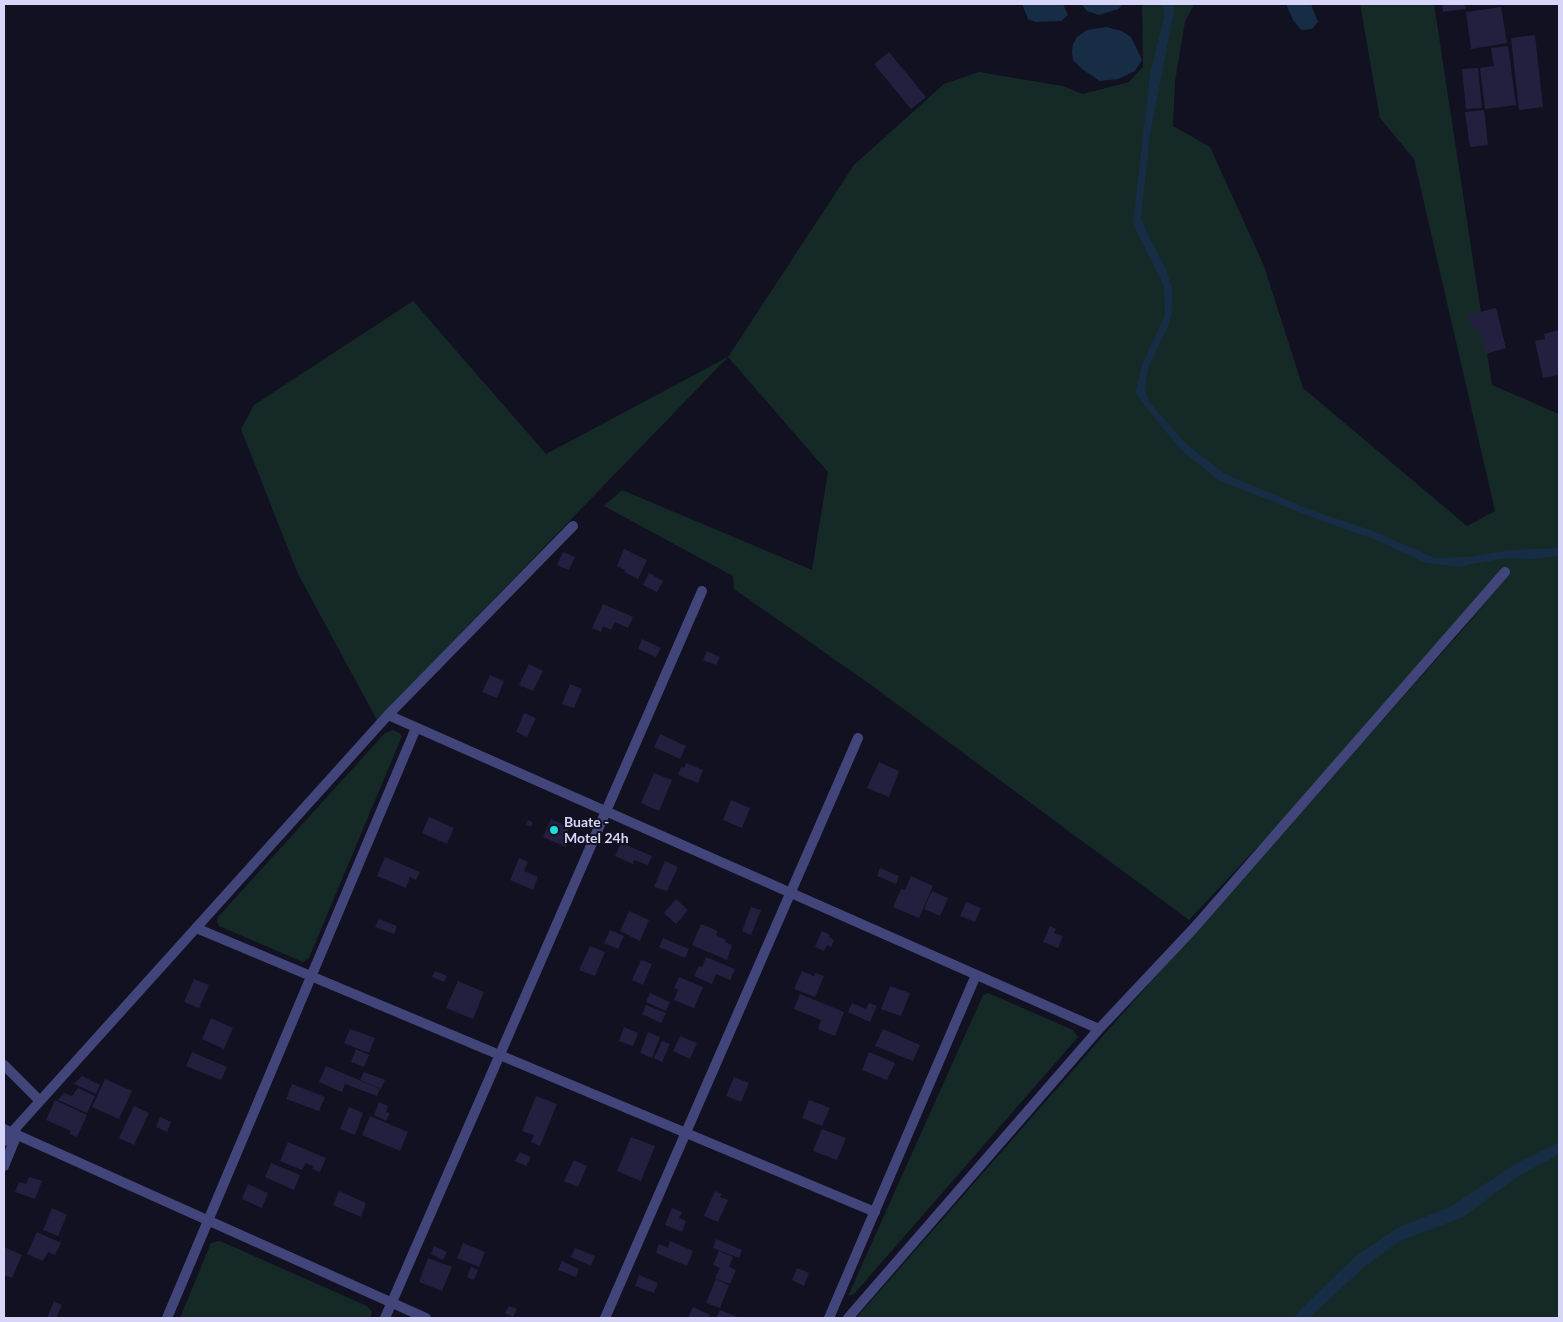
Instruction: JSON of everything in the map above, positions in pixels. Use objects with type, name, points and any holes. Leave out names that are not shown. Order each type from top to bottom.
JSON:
[{"type":"street","points":[[4,1166],[8,1136],[388,715],[573,526]]},
{"type":"street","points":[[848,1318],[1099,1029],[1193,929],[1505,572]]},
{"type":"street","points":[[385,1318],[702,591]]},
{"type":"street","points":[[388,715],[1099,1029]]},
{"type":"street","points":[[167,1318],[416,728]]},
{"type":"street","points":[[605,1318],[858,738]]},
{"type":"street","points":[[196,928],[875,1212]]},
{"type":"street","points":[[829,1318],[976,975]]},
{"type":"street","points":[[4,1065],[40,1101]]},
{"type":"street","points":[[8,1136],[208,1220],[426,1318]]},
{"type":"green space","points":[[1142,4],[1194,4],[1185,22],[1175,81],[1173,126],[1210,147],[1264,266],[1303,388],[1467,526],[1495,511],[1414,159],[1380,118],[1360,4],[1434,4],[1492,385],[1559,414],[1559,1318],[856,1318],[1488,601],[1189,920],[874,687],[734,589],[733,576],[604,506],[622,490],[812,570],[828,472],[728,357],[854,165],[944,84],[979,72],[1062,86],[1083,94],[1129,82],[1143,67]]},
{"type":"green space","points":[[413,301],[546,454],[728,357],[377,720],[298,574],[241,429],[254,405]]},
{"type":"green space","points":[[393,730],[402,736],[309,958],[303,962],[219,926],[218,917],[385,733]]},
{"type":"green space","points":[[988,993],[1073,1030],[1078,1037],[854,1294],[848,1296],[983,995]]},
{"type":"green space","points":[[220,1241],[367,1306],[372,1312],[370,1318],[180,1318],[211,1243]]},
{"type":"water","points":[[1022,4],[1063,4],[1068,15],[1061,21],[1035,22],[1028,19]]},
{"type":"water","points":[[1081,4],[1123,4],[1118,9],[1099,15],[1087,11]]},
{"type":"water","points":[[1163,4],[1173,4],[1174,11],[1150,135],[1141,218],[1166,269],[1173,292],[1169,324],[1148,368],[1145,389],[1149,402],[1186,444],[1225,474],[1316,512],[1373,531],[1434,558],[1468,557],[1510,550],[1559,548],[1559,556],[1535,559],[1509,558],[1460,567],[1426,563],[1374,539],[1322,521],[1218,480],[1179,448],[1135,393],[1142,365],[1165,315],[1164,286],[1133,224],[1150,74],[1164,18]]},
{"type":"water","points":[[1286,4],[1311,4],[1318,22],[1312,29],[1301,30],[1293,20]]},
{"type":"water","points":[[1106,27],[1122,31],[1131,37],[1142,60],[1135,71],[1118,79],[1100,81],[1082,69],[1073,60],[1072,51],[1077,37],[1087,30]]},
{"type":"water","points":[[1559,1142],[1559,1154],[1517,1177],[1463,1217],[1398,1242],[1364,1267],[1309,1318],[1294,1318],[1355,1257],[1397,1228],[1450,1207],[1517,1163]]},
{"type":"building","points":[[1442,4],[1465,4],[1466,9],[1443,12]]},
{"type":"building","points":[[1501,7],[1507,43],[1471,49],[1466,12]]},
{"type":"building","points":[[1535,35],[1543,107],[1519,110],[1511,38]]},
{"type":"building","points":[[1508,46],[1516,105],[1485,109],[1480,68],[1494,66],[1491,48]]},
{"type":"building","points":[[889,52],[926,97],[911,109],[874,64]]},
{"type":"building","points":[[1478,68],[1482,108],[1466,109],[1462,69]]},
{"type":"building","points":[[1484,110],[1488,145],[1470,147],[1465,112]]},
{"type":"building","points":[[1496,308],[1506,348],[1486,354],[1479,328],[1472,330],[1468,315]]},
{"type":"building","points":[[1559,330],[1559,375],[1543,378],[1535,341],[1545,339],[1544,334]]},
{"type":"building","points":[[624,549],[647,560],[638,579],[617,566]]},
{"type":"building","points":[[563,552],[575,557],[569,570],[557,565]]},
{"type":"building","points":[[649,573],[663,581],[657,592],[643,585]]},
{"type":"building","points":[[603,604],[633,617],[628,628],[615,622],[611,630],[603,626],[601,632],[592,628]]},
{"type":"building","points":[[642,639],[661,648],[656,657],[638,649]]},
{"type":"building","points":[[707,651],[720,657],[716,665],[703,660]]},
{"type":"building","points":[[529,664],[543,671],[533,691],[519,685]]},
{"type":"building","points":[[490,675],[504,681],[497,698],[482,692]]},
{"type":"building","points":[[570,684],[582,689],[574,708],[562,704]]},
{"type":"building","points":[[524,713],[536,718],[527,737],[516,732]]},
{"type":"building","points":[[660,734],[686,746],[680,759],[654,747]]},
{"type":"building","points":[[879,762],[899,771],[889,797],[867,788]]},
{"type":"building","points":[[686,763],[703,770],[698,783],[678,775],[681,767],[684,768]]},
{"type":"building","points":[[654,773],[672,780],[659,811],[641,803]]},
{"type":"building","points":[[731,800],[750,808],[742,828],[723,820]]},
{"type":"building","points":[[429,817],[454,828],[447,844],[422,833]]},
{"type":"building","points":[[551,819],[569,827],[566,836],[570,838],[566,847],[543,837]]},
{"type":"building","points":[[528,820],[533,822],[531,827],[526,824]]},
{"type":"building","points":[[621,843],[652,856],[648,865],[634,860],[633,864],[615,856]]},
{"type":"building","points":[[385,857],[420,872],[416,880],[410,877],[406,888],[377,876]]},
{"type":"building","points":[[519,858],[528,862],[524,871],[538,877],[533,890],[510,880]]},
{"type":"building","points":[[665,861],[678,867],[667,891],[654,887]]},
{"type":"building","points":[[880,868],[899,876],[896,884],[877,876]]},
{"type":"building","points":[[911,876],[933,886],[919,918],[893,907],[901,889],[905,890]]},
{"type":"building","points":[[932,891],[948,898],[940,916],[924,909]]},
{"type":"building","points":[[676,899],[688,910],[676,924],[664,913]]},
{"type":"building","points":[[966,902],[981,908],[975,922],[960,916]]},
{"type":"building","points":[[751,907],[761,910],[751,935],[742,931]]},
{"type":"building","points":[[629,911],[649,920],[640,941],[620,931]]},
{"type":"building","points":[[379,919],[397,926],[394,934],[375,927]]},
{"type":"building","points":[[701,924],[718,931],[716,935],[732,945],[727,960],[692,945]]},
{"type":"building","points":[[1050,926],[1056,929],[1054,933],[1063,936],[1058,948],[1043,942]]},
{"type":"building","points":[[610,930],[624,936],[618,949],[604,943]]},
{"type":"building","points":[[822,931],[830,935],[829,937],[834,940],[831,947],[827,945],[824,951],[815,947]]},
{"type":"building","points":[[663,938],[689,949],[685,958],[659,947]]},
{"type":"building","points":[[590,946],[605,952],[595,976],[579,970]]},
{"type":"building","points":[[706,957],[735,969],[730,980],[716,974],[712,984],[694,976],[699,966],[702,967]]},
{"type":"building","points":[[641,960],[652,964],[643,985],[632,980]]},
{"type":"building","points":[[435,971],[447,976],[444,982],[432,977]]},
{"type":"building","points":[[802,971],[814,976],[815,973],[824,976],[815,997],[794,989]]},
{"type":"building","points":[[679,977],[703,987],[694,1008],[674,1000],[678,990],[674,988]]},
{"type":"building","points":[[194,979],[209,985],[199,1008],[184,1002]]},
{"type":"building","points":[[458,981],[484,992],[473,1019],[446,1008]]},
{"type":"building","points":[[890,986],[910,993],[901,1016],[881,1009]]},
{"type":"building","points":[[650,993],[670,1002],[666,1011],[646,1002]]},
{"type":"building","points":[[800,994],[844,1012],[835,1036],[818,1029],[821,1020],[794,1009]]},
{"type":"building","points":[[852,1003],[866,1009],[869,1003],[877,1006],[870,1022],[848,1012]]},
{"type":"building","points":[[646,1005],[666,1013],[661,1023],[642,1014]]},
{"type":"building","points":[[211,1018],[233,1028],[224,1049],[202,1039]]},
{"type":"building","points":[[624,1027],[638,1033],[633,1046],[619,1041]]},
{"type":"building","points":[[350,1029],[375,1038],[369,1053],[344,1043]]},
{"type":"building","points":[[883,1029],[920,1045],[913,1061],[875,1046]]},
{"type":"building","points":[[648,1032],[660,1037],[652,1058],[640,1053]]},
{"type":"building","points":[[680,1036],[697,1043],[690,1059],[673,1051]]},
{"type":"building","points":[[662,1041],[670,1044],[662,1062],[654,1058]]},
{"type":"building","points":[[356,1049],[369,1055],[364,1067],[351,1062]]},
{"type":"building","points":[[192,1052],[227,1067],[221,1080],[186,1066]]},
{"type":"building","points":[[869,1052],[895,1063],[887,1080],[862,1070]]},
{"type":"building","points":[[326,1066],[380,1089],[377,1096],[345,1084],[342,1092],[319,1082]]},
{"type":"building","points":[[364,1072],[385,1080],[381,1089],[360,1080]]},
{"type":"building","points":[[82,1076],[100,1085],[96,1094],[74,1084]]},
{"type":"building","points":[[734,1077],[749,1083],[741,1102],[726,1096]]},
{"type":"building","points":[[105,1079],[132,1091],[119,1119],[92,1107]]},
{"type":"building","points":[[292,1084],[325,1097],[319,1111],[286,1099]]},
{"type":"building","points":[[78,1088],[95,1096],[87,1113],[58,1100],[64,1093],[72,1096]]},
{"type":"building","points":[[536,1096],[557,1104],[540,1146],[531,1142],[534,1135],[522,1131]]},
{"type":"building","points":[[55,1100],[87,1115],[77,1137],[69,1134],[71,1131],[46,1120]]},
{"type":"building","points":[[809,1100],[830,1108],[822,1126],[802,1118]]},
{"type":"building","points":[[379,1102],[388,1106],[386,1112],[390,1113],[386,1121],[374,1115]]},
{"type":"building","points":[[134,1106],[149,1113],[134,1145],[119,1138]]},
{"type":"building","points":[[349,1107],[363,1113],[355,1135],[340,1129]]},
{"type":"building","points":[[370,1116],[408,1132],[400,1151],[362,1135]]},
{"type":"building","points":[[160,1117],[171,1122],[167,1132],[156,1127]]},
{"type":"building","points":[[822,1129],[846,1138],[837,1160],[813,1151]]},
{"type":"building","points":[[631,1137],[655,1146],[641,1181],[617,1171]]},
{"type":"building","points":[[288,1142],[326,1158],[320,1172],[312,1169],[314,1166],[306,1163],[302,1170],[280,1161]]},
{"type":"building","points":[[520,1152],[531,1157],[526,1166],[515,1161]]},
{"type":"building","points":[[574,1160],[587,1166],[578,1187],[564,1181]]},
{"type":"building","points":[[271,1163],[300,1175],[294,1190],[265,1177]]},
{"type":"building","points":[[29,1177],[42,1181],[35,1199],[15,1192],[19,1182],[26,1184]]},
{"type":"building","points":[[248,1184],[268,1193],[262,1208],[242,1199]]},
{"type":"building","points":[[339,1191],[366,1203],[361,1217],[333,1205]]},
{"type":"building","points":[[715,1191],[722,1194],[720,1197],[728,1200],[718,1222],[704,1216]]},
{"type":"building","points":[[52,1208],[67,1215],[58,1236],[43,1230]]},
{"type":"building","points":[[672,1208],[682,1212],[679,1218],[686,1221],[682,1232],[665,1225]]},
{"type":"building","points":[[37,1232],[61,1243],[55,1255],[48,1252],[43,1261],[27,1254]]},
{"type":"building","points":[[716,1239],[742,1250],[739,1258],[713,1248]]},
{"type":"building","points":[[670,1241],[693,1251],[687,1266],[656,1253],[659,1244],[668,1248]]},
{"type":"building","points":[[463,1243],[485,1252],[479,1267],[457,1258]]},
{"type":"building","points":[[434,1246],[447,1252],[443,1260],[431,1254]]},
{"type":"building","points":[[4,1247],[22,1255],[12,1278],[4,1275]]},
{"type":"building","points":[[575,1248],[595,1256],[591,1266],[571,1257]]},
{"type":"building","points":[[719,1251],[733,1257],[729,1267],[736,1270],[730,1284],[715,1278],[720,1268],[713,1265]]},
{"type":"building","points":[[428,1258],[452,1267],[442,1291],[419,1282]]},
{"type":"building","points":[[562,1261],[579,1269],[576,1277],[558,1270]]},
{"type":"building","points":[[471,1267],[478,1270],[474,1280],[467,1277]]},
{"type":"building","points":[[797,1268],[809,1273],[804,1286],[792,1280]]},
{"type":"building","points":[[639,1275],[658,1283],[654,1293],[635,1286]]},
{"type":"building","points":[[716,1279],[729,1285],[720,1308],[706,1303]]},
{"type":"building","points":[[54,1301],[62,1305],[56,1318],[47,1318]]},
{"type":"building","points":[[509,1306],[517,1309],[513,1317],[505,1313]]},
{"type":"building","points":[[693,1307],[710,1315],[708,1318],[688,1318]]},
{"type":"building","points":[[720,1310],[740,1318],[716,1318]]},
{"type":"place","name":"Buate - Motel 24h","points":[[554,830]]}]
